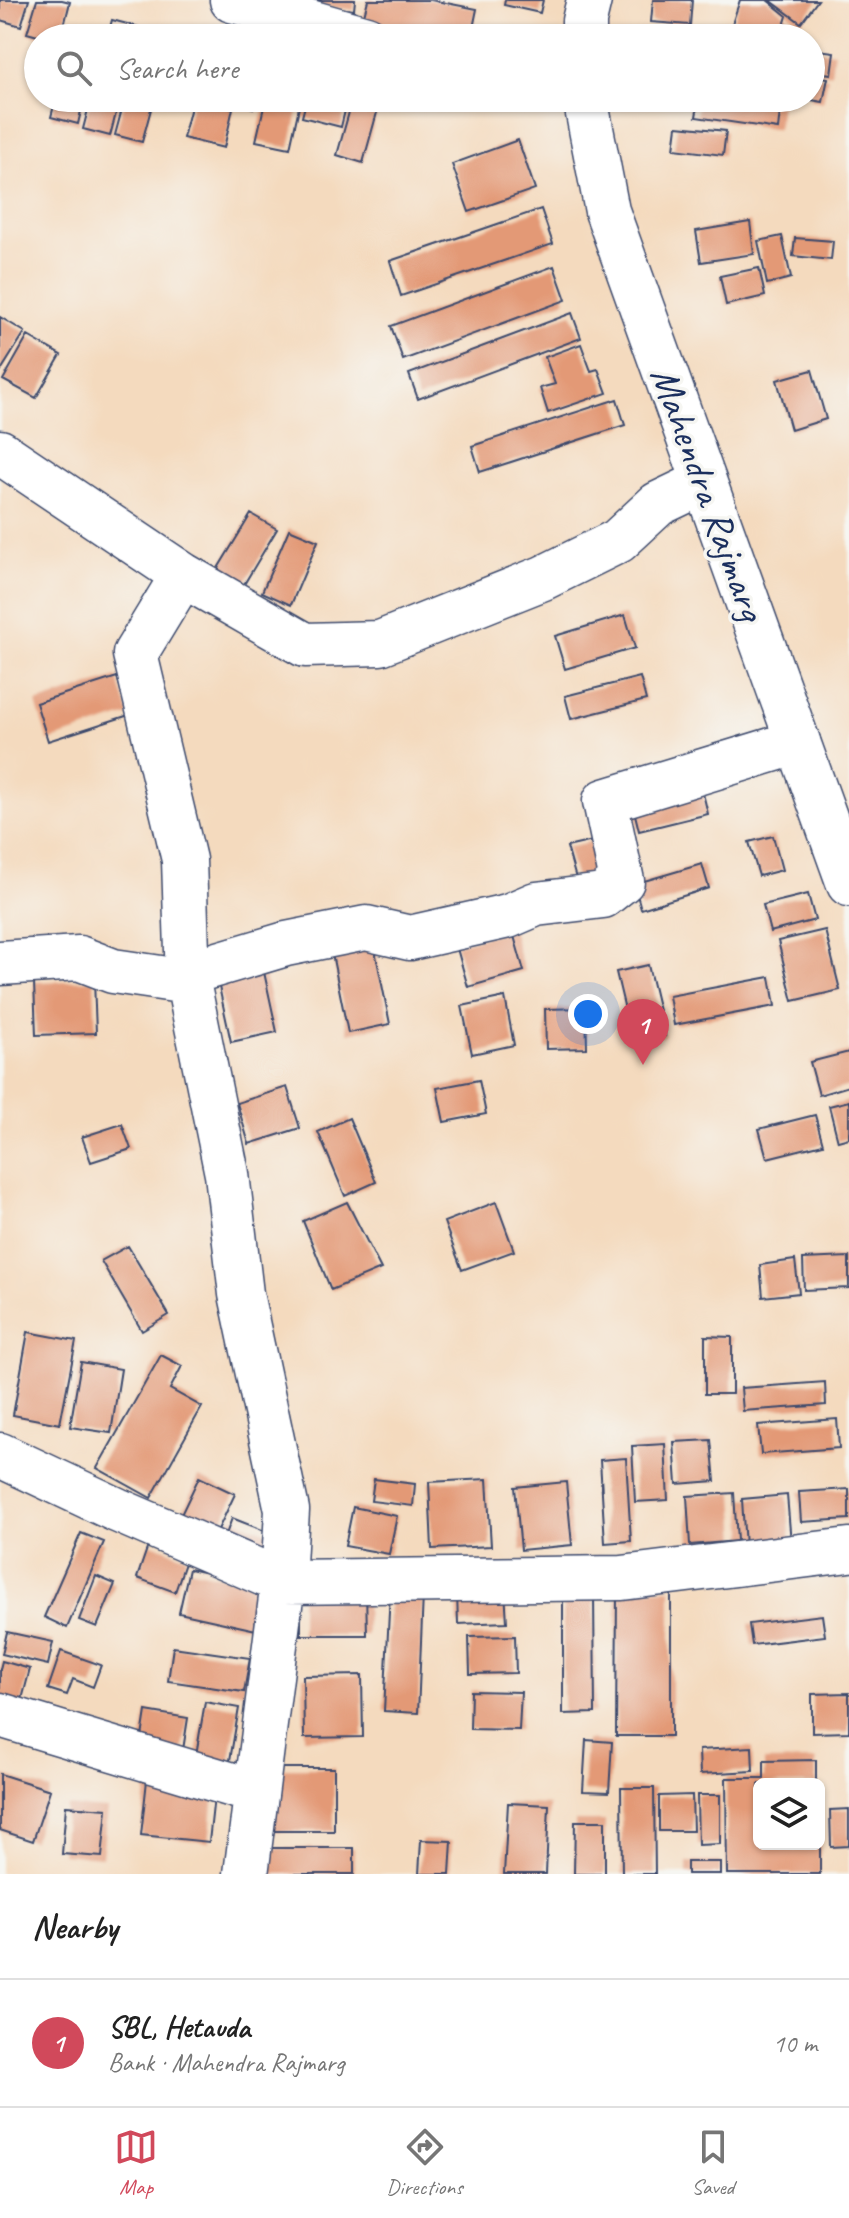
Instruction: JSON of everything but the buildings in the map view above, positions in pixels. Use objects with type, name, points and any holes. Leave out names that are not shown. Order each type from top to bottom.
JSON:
[{"type":"main road","points":[[232,0],[317,24]]},
{"type":"main road","points":[[584,24],[589,0]]},
{"type":"main road","name":"Mahendra Rajmarg","points":[[586,112],[607,211],[849,884]]},
{"type":"main road","points":[[0,452],[183,575],[305,645],[380,643],[543,578],[618,541],[658,504],[704,482]]},
{"type":"main road","points":[[183,575],[135,654],[184,860],[188,978],[227,1174],[241,1294],[287,1510],[283,1582],[246,1874]]},
{"type":"main road","points":[[0,963],[79,958],[113,971],[188,978],[286,944],[366,928],[410,938],[508,916],[536,904],[603,896],[622,881],[605,801],[798,742]]},
{"type":"main road","points":[[0,1455],[283,1582],[622,1578],[849,1550]]},
{"type":"main road","points":[[0,1715],[256,1792]]},
{"type":"place","name":"SBL, Hetauda","points":[[643,1065]]}]
